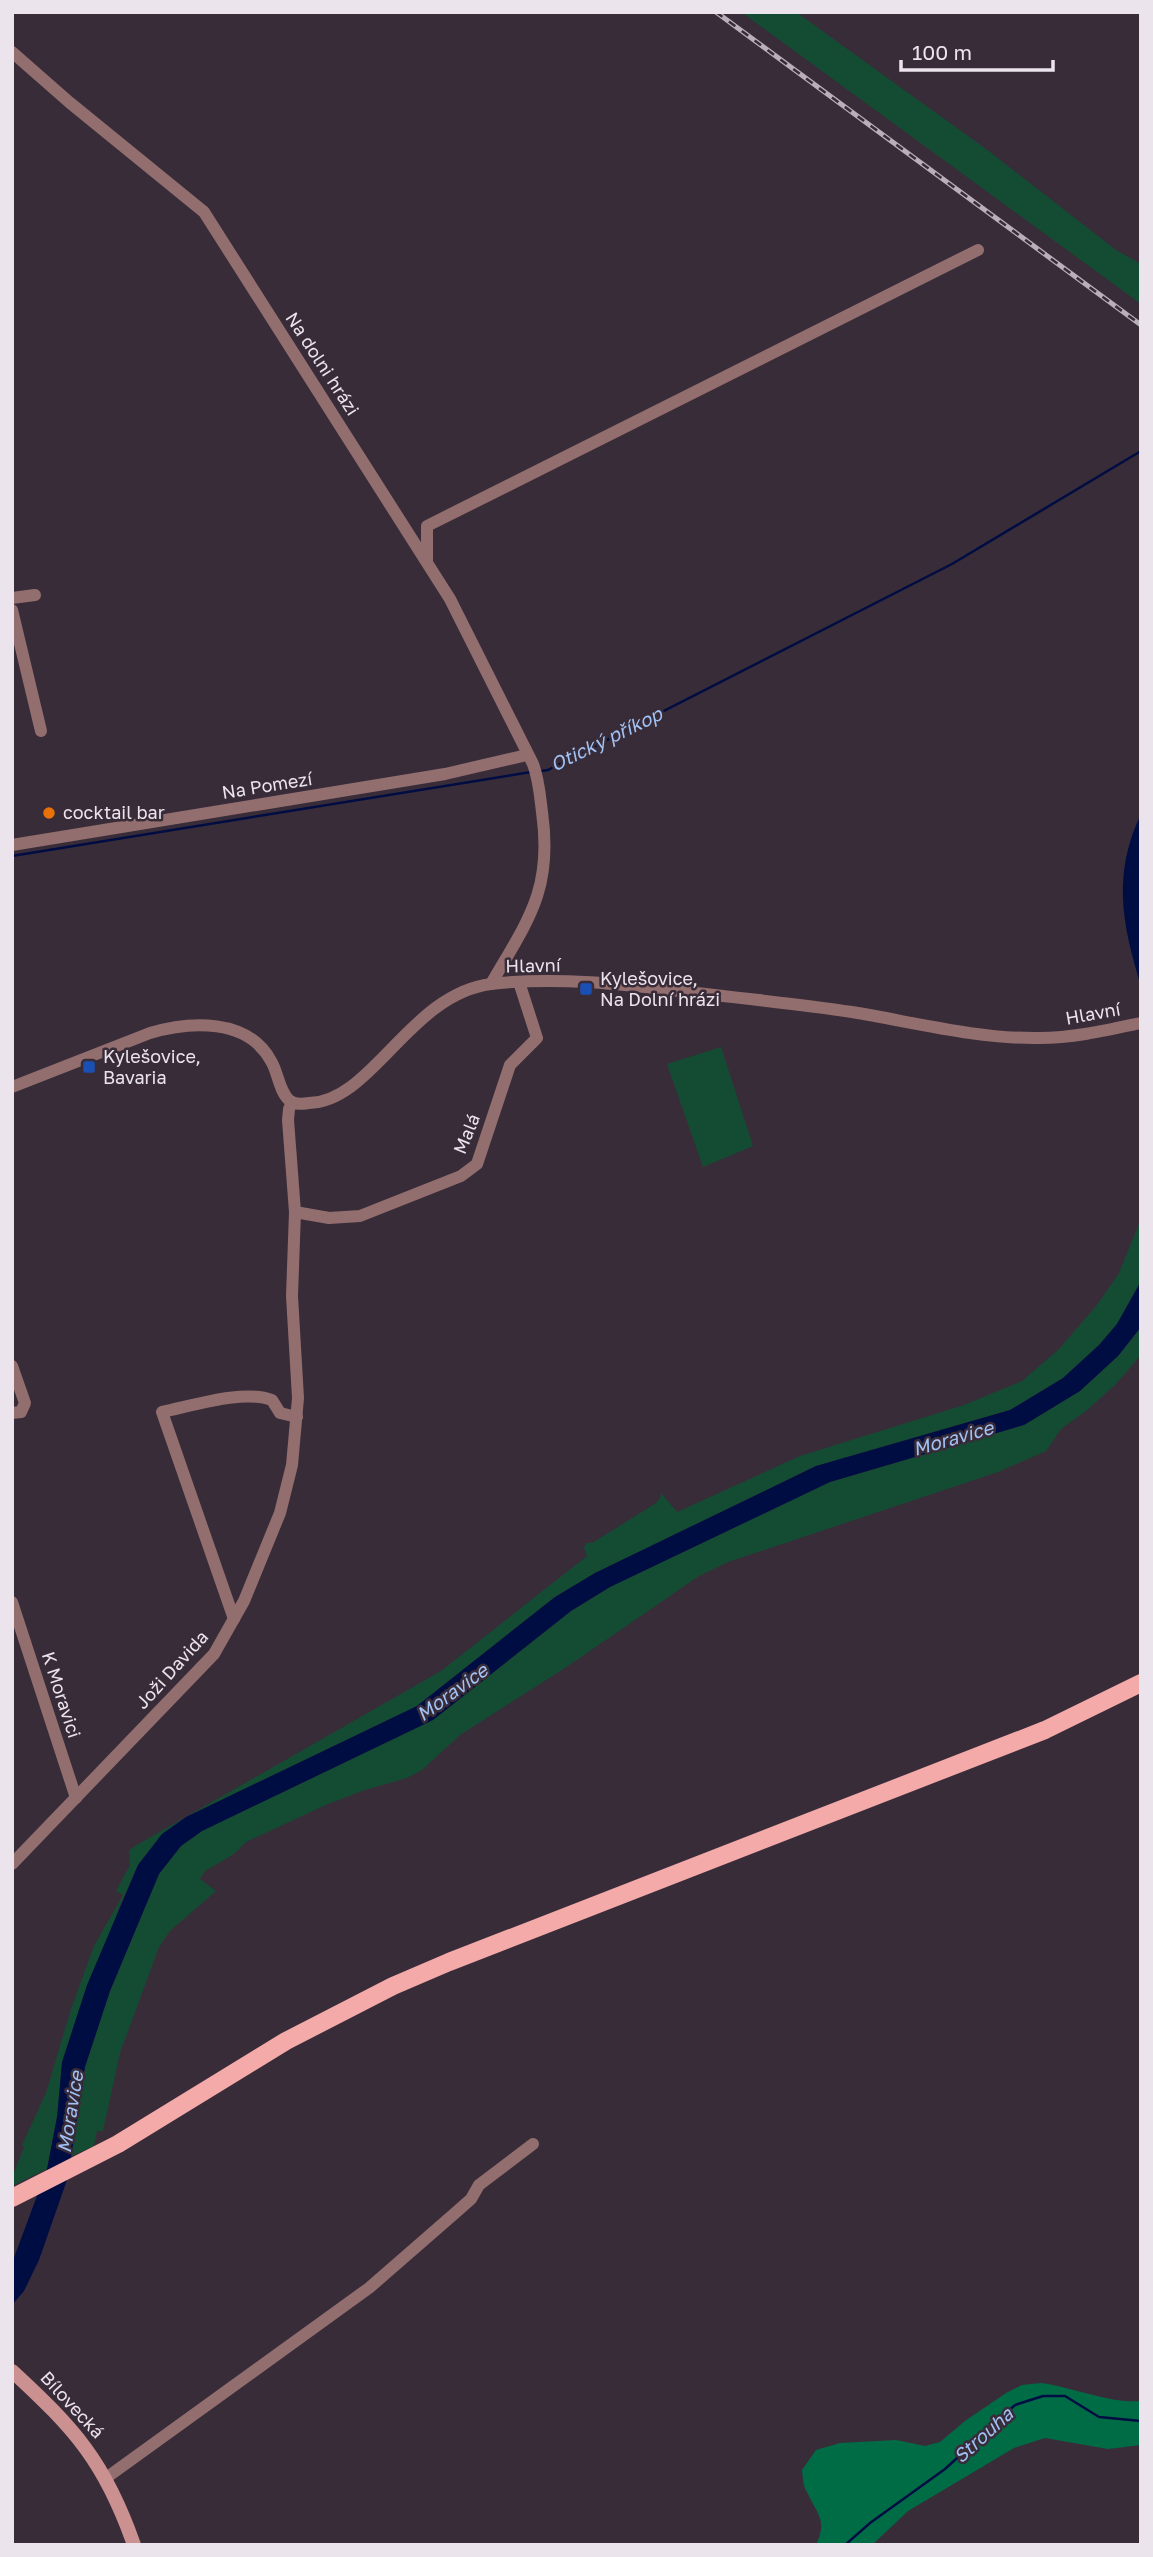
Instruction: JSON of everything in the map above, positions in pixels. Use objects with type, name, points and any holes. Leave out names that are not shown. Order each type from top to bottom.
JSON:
[{"type":"main road","points":[[12,2198],[160,2119],[286,2041],[393,1986],[1045,1730],[1141,1683]]},
{"type":"main road","name":"Bílovecká","points":[[13,2372],[73,2431],[106,2478],[134,2545]]},
{"type":"street","name":"Na dolni hrázi","points":[[12,52],[204,212],[450,599],[532,765],[546,844],[541,887],[534,909],[492,984]]},
{"type":"street","points":[[428,563],[427,526],[978,250]]},
{"type":"street","points":[[12,598],[35,594]]},
{"type":"street","points":[[12,610],[41,731]]},
{"type":"street","name":"Na Pomezí","points":[[12,845],[445,774],[532,765]]},
{"type":"street","name":"Hlavní","points":[[292,1102],[317,1103],[339,1094],[365,1075],[435,1006],[460,993],[492,984],[520,982],[615,985],[768,1001],[1000,1037],[1065,1037],[1141,1023]]},
{"type":"street","name":"Malá","points":[[295,1212],[329,1218],[371,1214],[461,1176],[477,1164],[510,1065],[537,1038],[520,982]]},
{"type":"street","points":[[12,1087],[150,1033],[203,1024],[240,1033],[260,1046],[271,1059],[286,1096],[292,1102]]},
{"type":"street","name":"Joži Davida","points":[[12,1864],[214,1654],[244,1601],[280,1513],[292,1465],[298,1398],[292,1296],[295,1212],[288,1120],[292,1102]]},
{"type":"street","points":[[12,1366],[25,1403],[21,1412],[12,1413]]},
{"type":"street","points":[[234,1619],[162,1412],[230,1398],[260,1397],[272,1400],[280,1413],[297,1417]]},
{"type":"street","name":"K Moravici","points":[[12,1602],[76,1798]]},
{"type":"street","points":[[106,2478],[369,2288],[471,2199],[479,2185],[533,2144]]},
{"type":"green space","points":[[741,12],[796,12],[986,149],[1116,250],[1141,264],[1141,304]]},
{"type":"green space","points":[[721,1047],[753,1146],[703,1167],[667,1064]]},
{"type":"green space","points":[[1141,1219],[1141,1281],[1117,1324],[1099,1345],[1063,1378],[1010,1410],[816,1466],[595,1573],[555,1597],[417,1706],[186,1817],[162,1834],[138,1865],[119,1908],[57,2117],[47,2169],[12,2186],[12,2177],[24,2147],[22,2145],[46,2093],[71,2009],[94,1946],[123,1895],[116,1891],[130,1865],[129,1850],[135,1846],[441,1671],[587,1556],[584,1548],[586,1543],[592,1543],[653,1505],[660,1499],[661,1493],[677,1512],[800,1456],[964,1405],[1022,1381],[1058,1350],[1097,1305],[1119,1273]]},
{"type":"green space","points":[[1141,1327],[1141,1355],[1116,1384],[1061,1429],[1046,1451],[998,1472],[728,1562],[699,1576],[565,1668],[460,1735],[422,1770],[407,1778],[328,1804],[246,1842],[234,1854],[205,1871],[200,1879],[216,1891],[170,1931],[159,1947],[120,2053],[103,2131],[97,2131],[94,2146],[71,2156],[85,2067],[110,1991],[159,1874],[181,1846],[202,1831],[433,1720],[571,1611],[610,1587],[830,1482],[1024,1425],[1080,1391],[1118,1356]]},
{"type":"green space","points":[[1041,2383],[1104,2398],[1141,2401],[1141,2445],[1108,2449],[1045,2438],[1014,2448],[908,2511],[872,2545],[816,2545],[821,2523],[805,2487],[802,2470],[816,2450],[840,2443],[896,2440],[925,2446],[940,2442],[1006,2393],[1022,2385]]},
{"type":"water","points":[[1141,814],[1141,986],[1125,921],[1123,879],[1132,836]]},
{"type":"water","name":"Moravice","points":[[1141,1281],[1141,1327],[1118,1356],[1080,1391],[1024,1425],[830,1482],[610,1587],[571,1611],[433,1720],[202,1831],[181,1846],[159,1874],[110,1991],[85,2067],[68,2177],[39,2260],[24,2291],[12,2305],[12,2263],[47,2169],[57,2117],[62,2062],[87,1985],[138,1865],[162,1834],[186,1817],[417,1706],[555,1597],[595,1573],[816,1466],[1010,1410],[1063,1378],[1099,1345],[1117,1324]]},
{"type":"waterway","name":"Otický příkop","points":[[541,771],[548,770],[952,564],[1141,451]]},
{"type":"waterway","name":"Otický příkop","points":[[12,856],[531,772]]},
{"type":"waterway","name":"Strouha","points":[[845,2545],[870,2523],[945,2469],[1015,2405],[1043,2396],[1065,2396],[1099,2417],[1141,2421]]},
{"type":"railway","points":[[716,12],[1141,325]]},
{"type":"place","name":"cocktail bar","points":[[49,813]]},
{"type":"place","name":"Kylešovice, Na Dolní hrázi","points":[[586,989]]},
{"type":"place","name":"Kylešovice, Bavaria","points":[[89,1067]]}]
